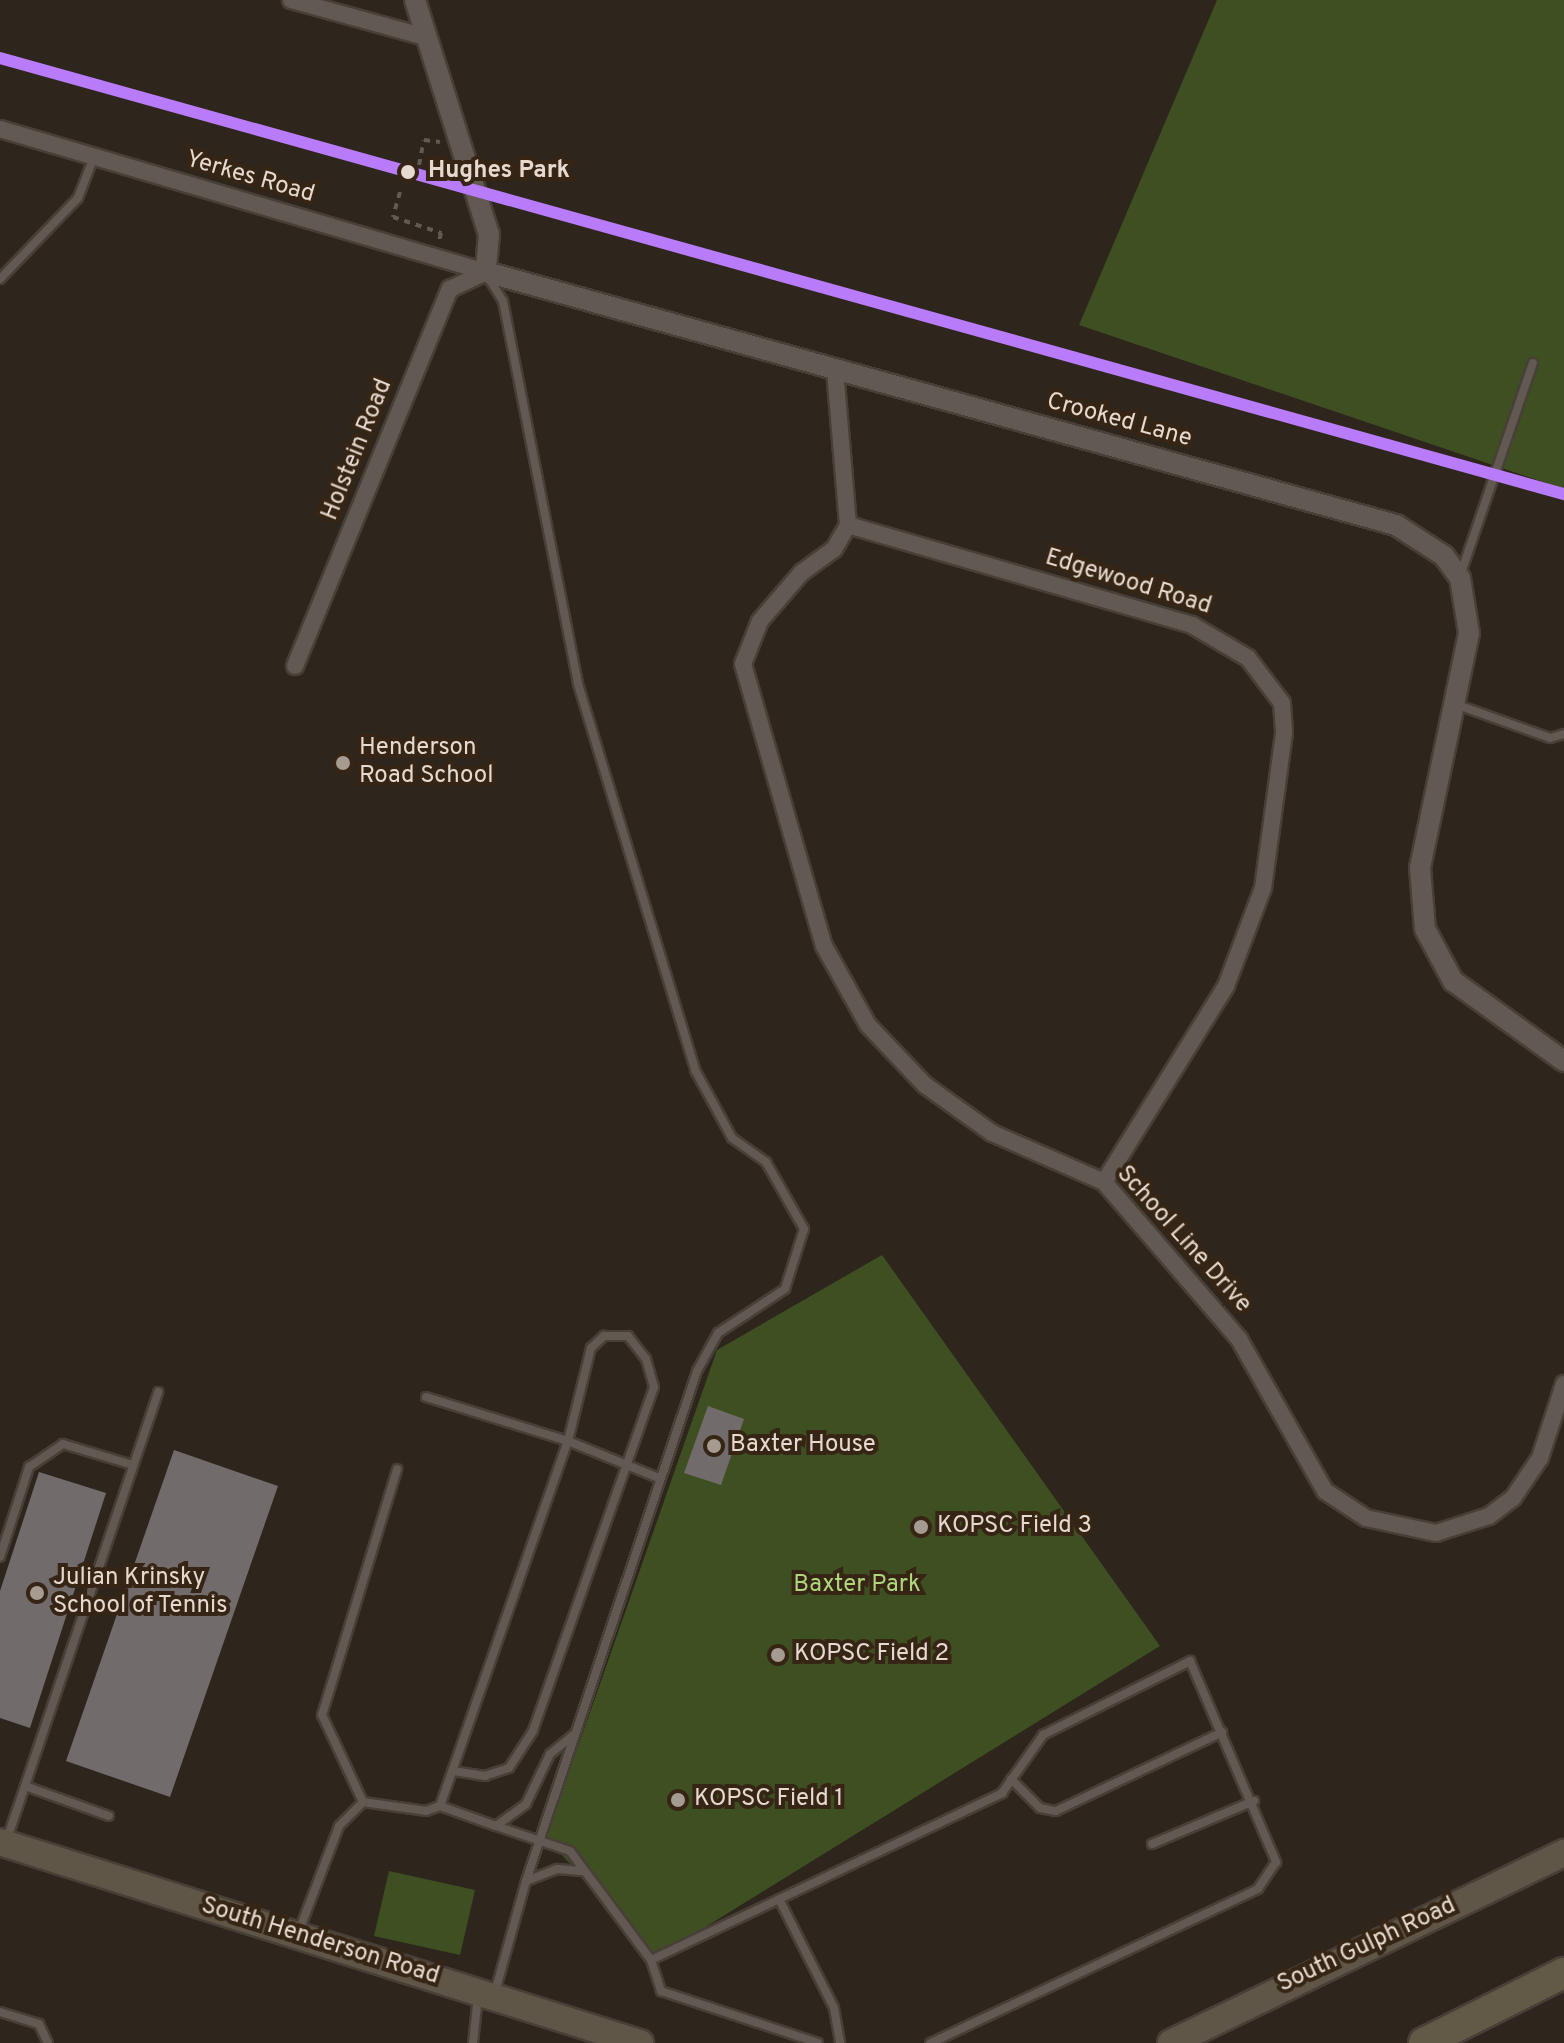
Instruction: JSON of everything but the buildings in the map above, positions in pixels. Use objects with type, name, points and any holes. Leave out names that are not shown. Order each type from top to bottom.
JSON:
[{"type":"highway","points":[[1424,2043],[1564,1973]]},
{"type":"main road","name":"South Henderson Road","points":[[3,1843],[640,2043]]},
{"type":"main road","name":"South Gulph Road","points":[[1171,2043],[1564,1853]]},
{"type":"street","points":[[291,0],[425,37]]},
{"type":"street","points":[[415,0],[489,234],[486,272]]},
{"type":"street","name":"Yerkes Road","points":[[0,129],[486,272]]},
{"type":"street","name":"Crooked Lane","points":[[486,272],[1396,525],[1444,556],[1460,578]]},
{"type":"street","name":"Holstein Road","points":[[295,666],[450,289],[486,272]]},
{"type":"street","points":[[835,370],[848,525]]},
{"type":"street","name":"School Line Drive","points":[[848,525],[834,549],[802,572],[760,621],[743,664],[824,946],[868,1025],[925,1085],[992,1133],[1104,1182],[1239,1339],[1325,1491],[1366,1518],[1436,1533],[1489,1516],[1513,1498],[1540,1458],[1564,1384]]},
{"type":"street","name":"Edgewood Road","points":[[848,525],[1192,625],[1248,658],[1282,703],[1284,733],[1263,888],[1226,986],[1104,1182]]},
{"type":"street","points":[[1460,578],[1469,633],[1420,868],[1425,929],[1453,981],[1564,1061]]},
{"type":"lane","points":[[0,279],[78,198],[94,157]]},
{"type":"lane","points":[[473,2043],[486,1994],[697,1371],[718,1333],[785,1289],[804,1229],[766,1162],[732,1138],[695,1070],[578,684],[503,301],[486,272]]},
{"type":"lane","points":[[1460,578],[1533,363]]},
{"type":"lane","points":[[1454,704],[1550,738],[1564,734]]},
{"type":"lane","points":[[440,1806],[452,1771],[568,1441],[591,1348],[604,1336],[628,1336],[646,1359],[654,1387],[522,1755],[496,1774],[452,1771]]},
{"type":"lane","points":[[3,1843],[158,1392]]},
{"type":"lane","points":[[426,1397],[568,1441],[661,1479]]},
{"type":"lane","points":[[0,1557],[29,1467],[63,1444],[133,1465]]},
{"type":"lane","points":[[363,1802],[322,1715],[397,1469]]},
{"type":"lane","points":[[651,1960],[1002,1793],[1043,1735],[1190,1661],[1254,1801],[1276,1862],[1258,1889],[930,2043]]},
{"type":"lane","points":[[1011,1779],[1040,1808],[1056,1811],[1222,1732]]},
{"type":"lane","points":[[496,1826],[526,1804],[550,1754],[575,1733]]},
{"type":"lane","points":[[25,1786],[109,1816]]},
{"type":"lane","points":[[1152,1844],[1254,1801]]},
{"type":"lane","points":[[363,1802],[426,1811],[440,1806],[570,1851],[651,1960],[661,1991],[818,2043]]},
{"type":"lane","points":[[298,1935],[334,1836],[363,1802]]},
{"type":"lane","points":[[526,1881],[558,1869],[583,1871]]},
{"type":"lane","points":[[779,1899],[834,2008],[840,2043]]},
{"type":"lane","points":[[0,2012],[39,2024],[48,2043]]},
{"type":"path","points":[[419,165],[424,140]]},
{"type":"path","points":[[400,192],[393,217],[441,233],[435,257]]},
{"type":"green space","points":[[1217,0],[1564,0],[1564,489],[1079,325]]},
{"type":"green space","name":"Baxter Park","points":[[882,1255],[1160,1646],[657,1957],[546,1838],[717,1350]]},
{"type":"green space","points":[[389,1871],[475,1890],[460,1955],[374,1936]]},
{"type":"transit line","points":[[0,58],[1564,494]]},
{"type":"place","name":"Hughes Park","points":[[408,172]]},
{"type":"place","name":"Henderson Road School","points":[[343,763]]},
{"type":"place","name":"Baxter House","points":[[714,1446]]},
{"type":"place","name":"KOPSC Field 3","points":[[921,1527]]},
{"type":"place","name":"Julian Krinsky School of Tennis","points":[[37,1593]]},
{"type":"place","name":"KOPSC Field 2","points":[[778,1655]]},
{"type":"place","name":"KOPSC Field 1","points":[[678,1800]]}]
